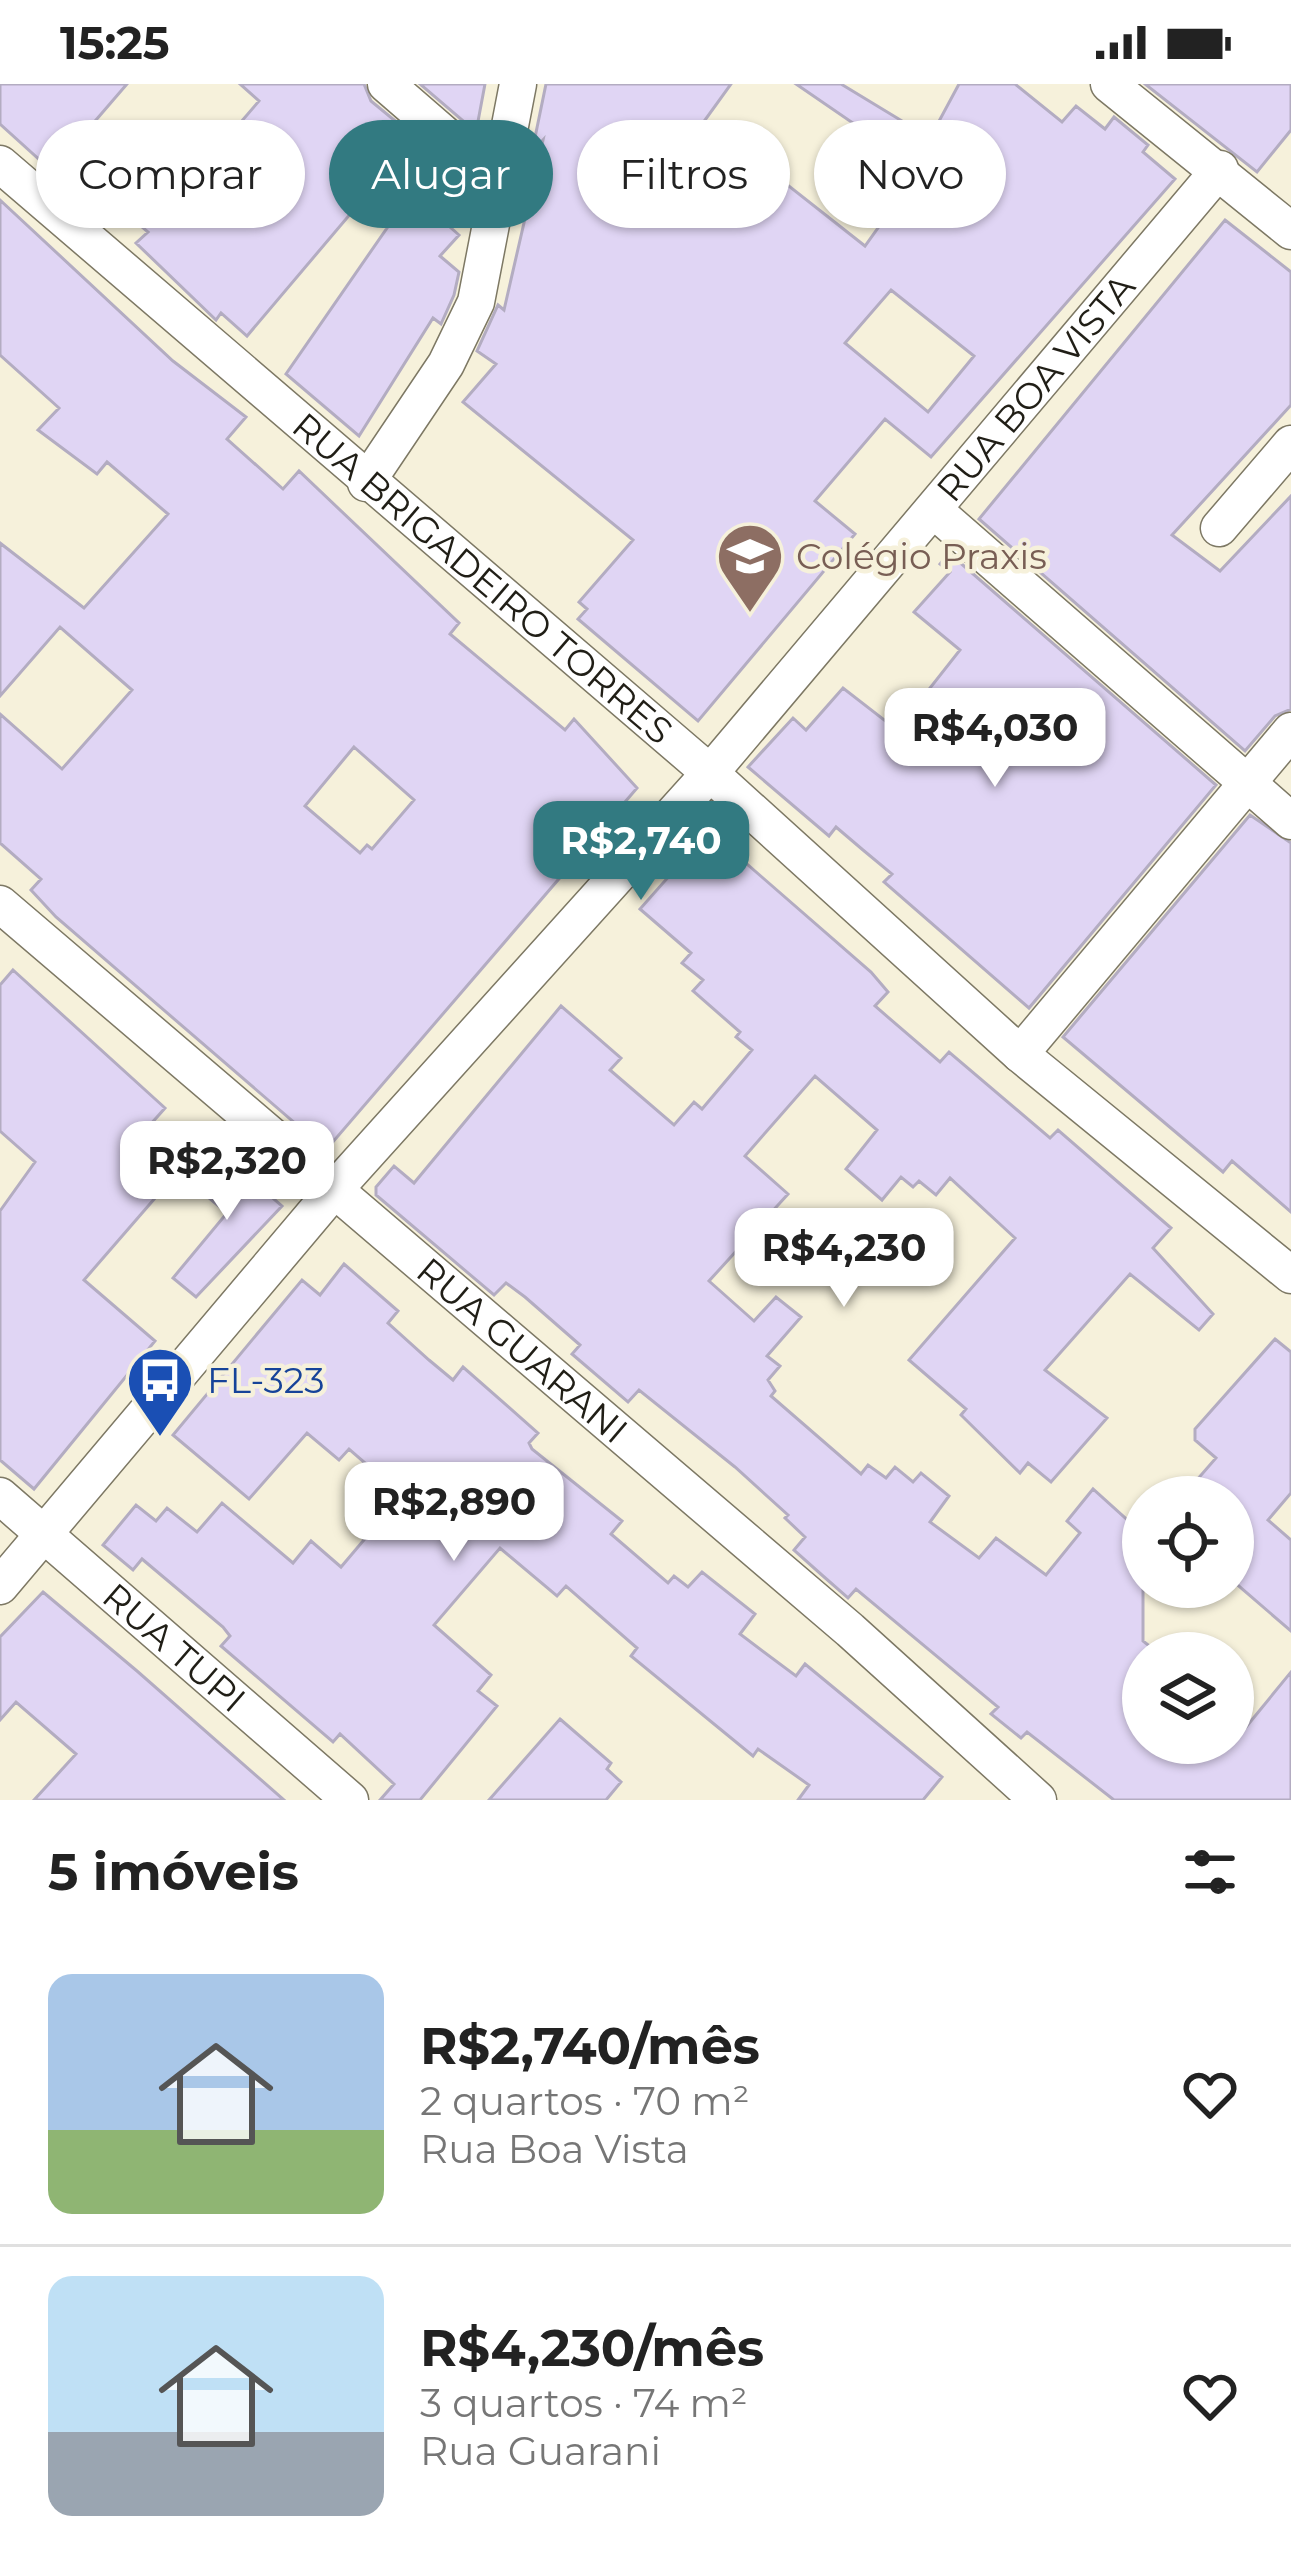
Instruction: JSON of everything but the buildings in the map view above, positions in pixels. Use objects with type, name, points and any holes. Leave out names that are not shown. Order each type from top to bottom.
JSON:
[{"type":"street","points":[[386,84],[428,120]]},
{"type":"street","points":[[512,120],[518,84]]},
{"type":"street","points":[[1109,84],[1291,230]]},
{"type":"street","name":"RUA BRIGADEIRO TORRES","points":[[0,164],[366,483],[710,773],[1020,1054],[1291,1275]]},
{"type":"street","name":"RUA BOA VISTA","points":[[0,1586],[334,1189],[710,773],[1220,169]]},
{"type":"street","points":[[366,483],[446,364],[476,302],[491,228]]},
{"type":"street","points":[[1220,528],[1291,444]]},
{"type":"street","points":[[934,511],[1291,821]]},
{"type":"street","points":[[1020,1054],[1291,731]]},
{"type":"street","name":"RUA GUARANI","points":[[0,904],[850,1630],[1038,1800]]},
{"type":"street","name":"RUA TUPI","points":[[0,1496],[350,1800]]},
{"type":"place","name":"Colégio Praxis","points":[[750,615]]},
{"type":"place","name":"FL-323","points":[[160,1439]]}]
